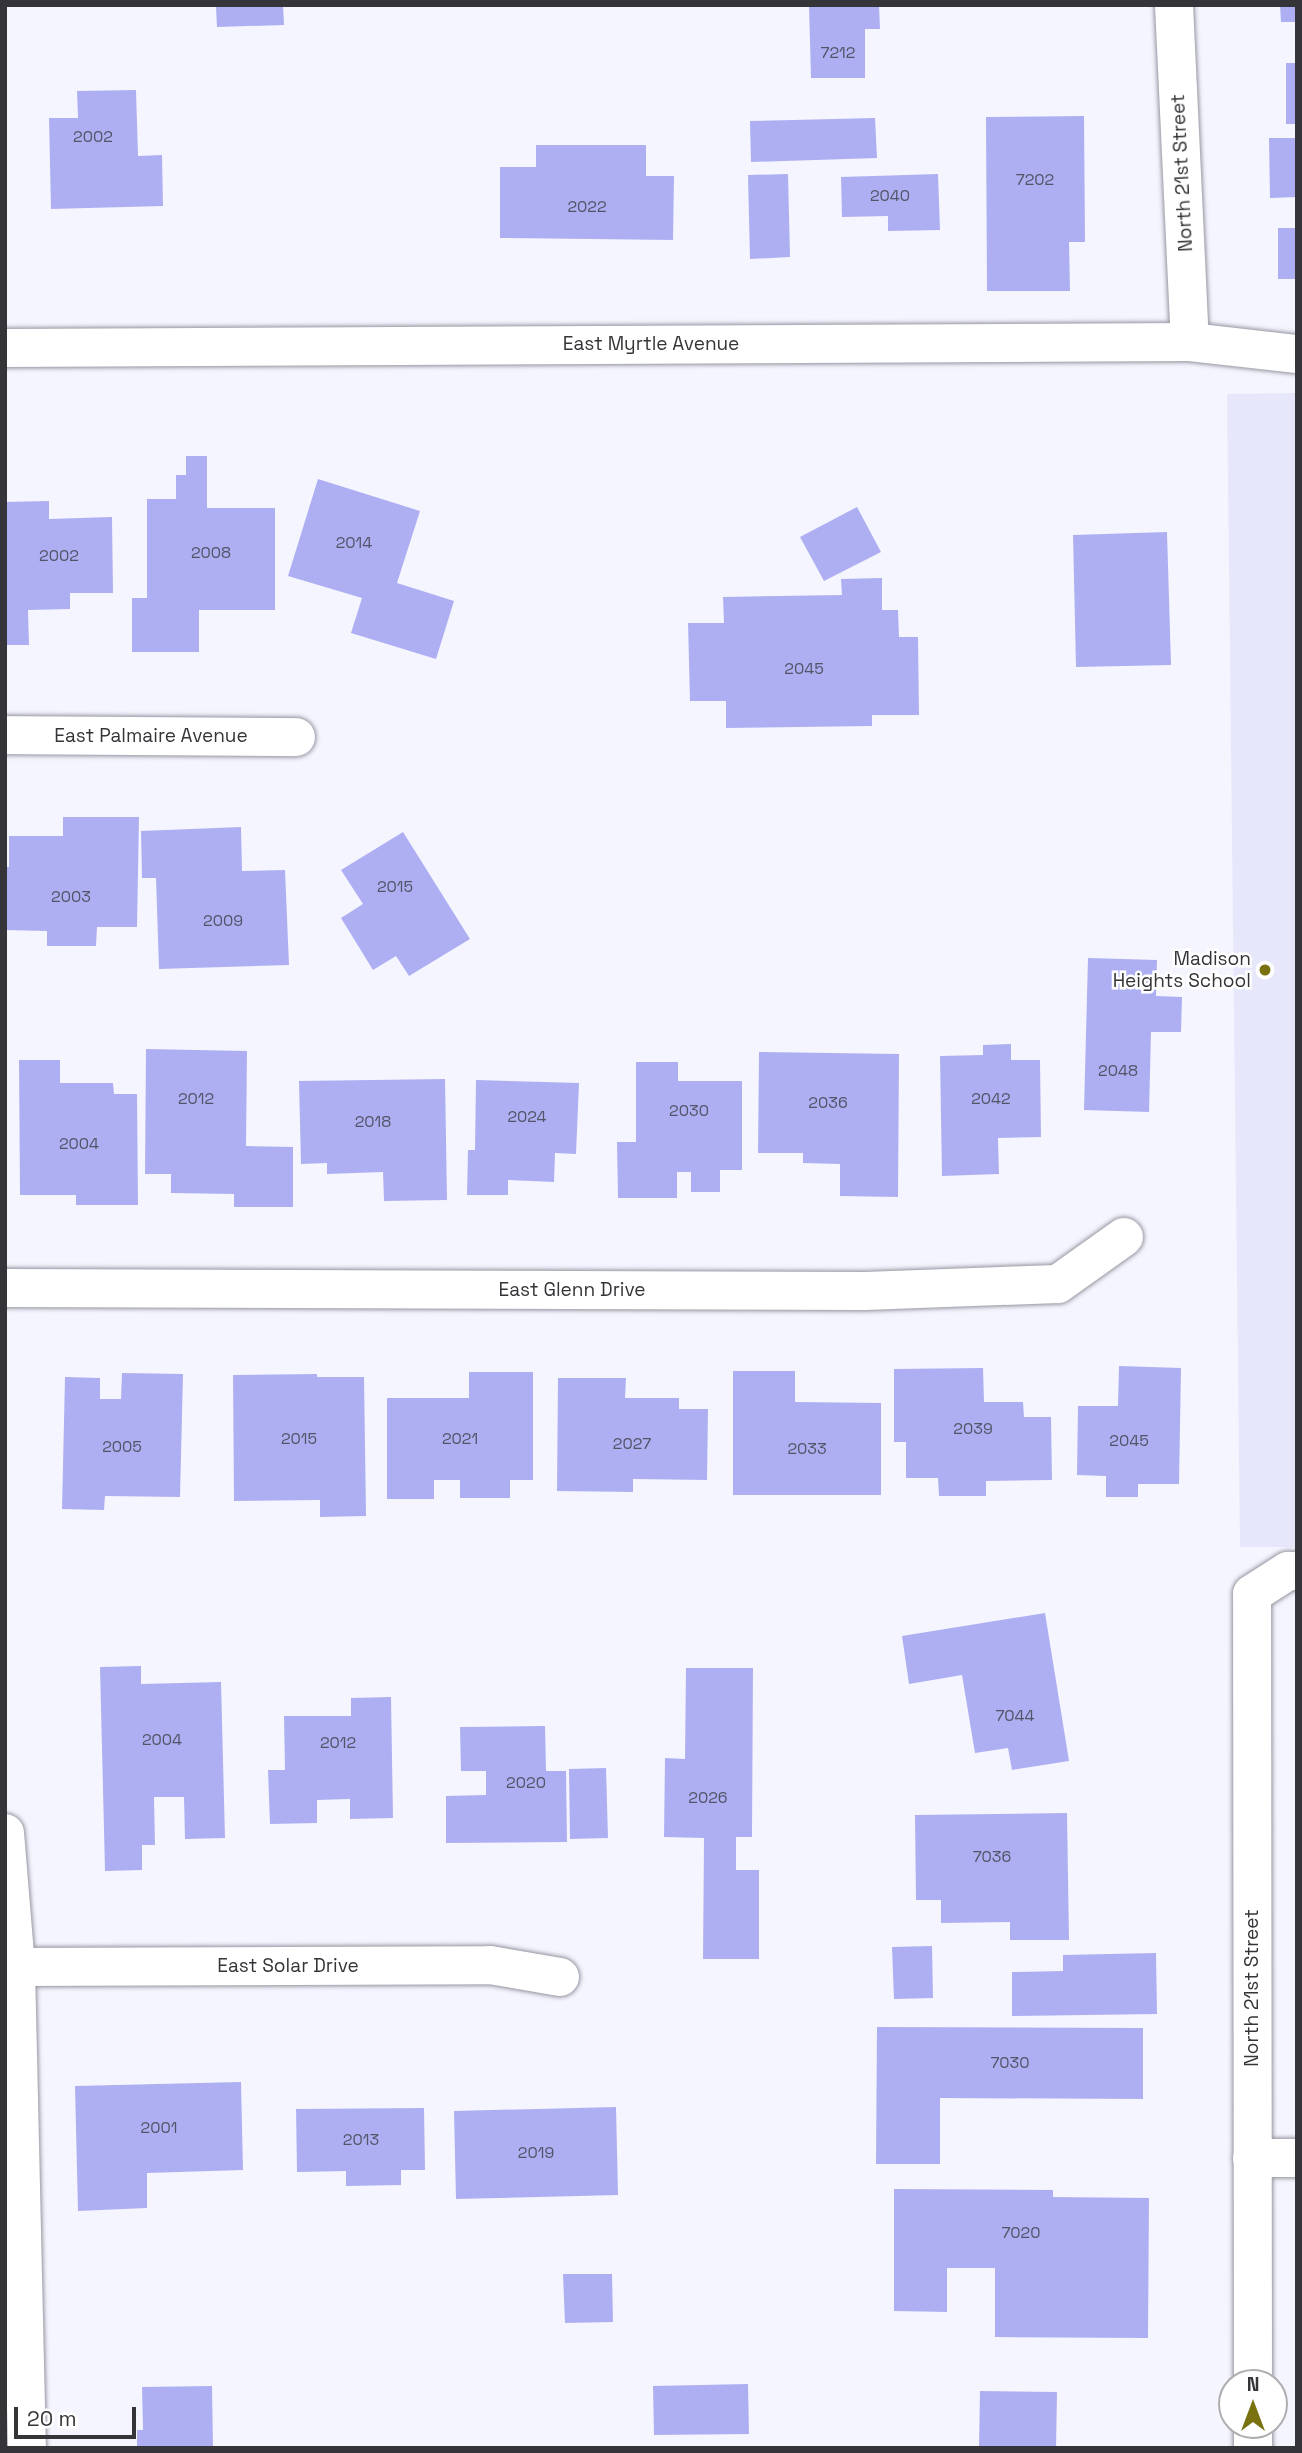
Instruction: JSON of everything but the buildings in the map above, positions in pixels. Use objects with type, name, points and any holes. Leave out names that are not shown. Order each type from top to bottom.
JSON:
[{"type":"street","name":"North 21st Street","points":[[1174,5],[1190,342]]},
{"type":"street","name":"East Myrtle Avenue","points":[[5,348],[1190,342],[1297,354]]},
{"type":"street","name":"East Palmaire Avenue","points":[[5,735],[296,737]]},
{"type":"street","name":"East Glenn Drive","points":[[5,1289],[865,1291],[1058,1283],[1124,1237]]},
{"type":"street","name":"North 21st Street","points":[[1253,2369],[1252,1594],[1288,1571],[1297,1571]]},
{"type":"street","points":[[5,1833],[16,1967],[12,2185],[27,2448]]},
{"type":"street","name":"East Solar Drive","points":[[16,1967],[489,1965],[560,1977]]},
{"type":"street","points":[[1252,2158],[1297,2158]]},
{"type":"shaded area","name":"Madison Heights School","points":[[1297,393],[1297,1547],[1240,1547],[1227,394]]},
{"type":"place","name":"Madison Heights School","points":[[1265,970]]}]
